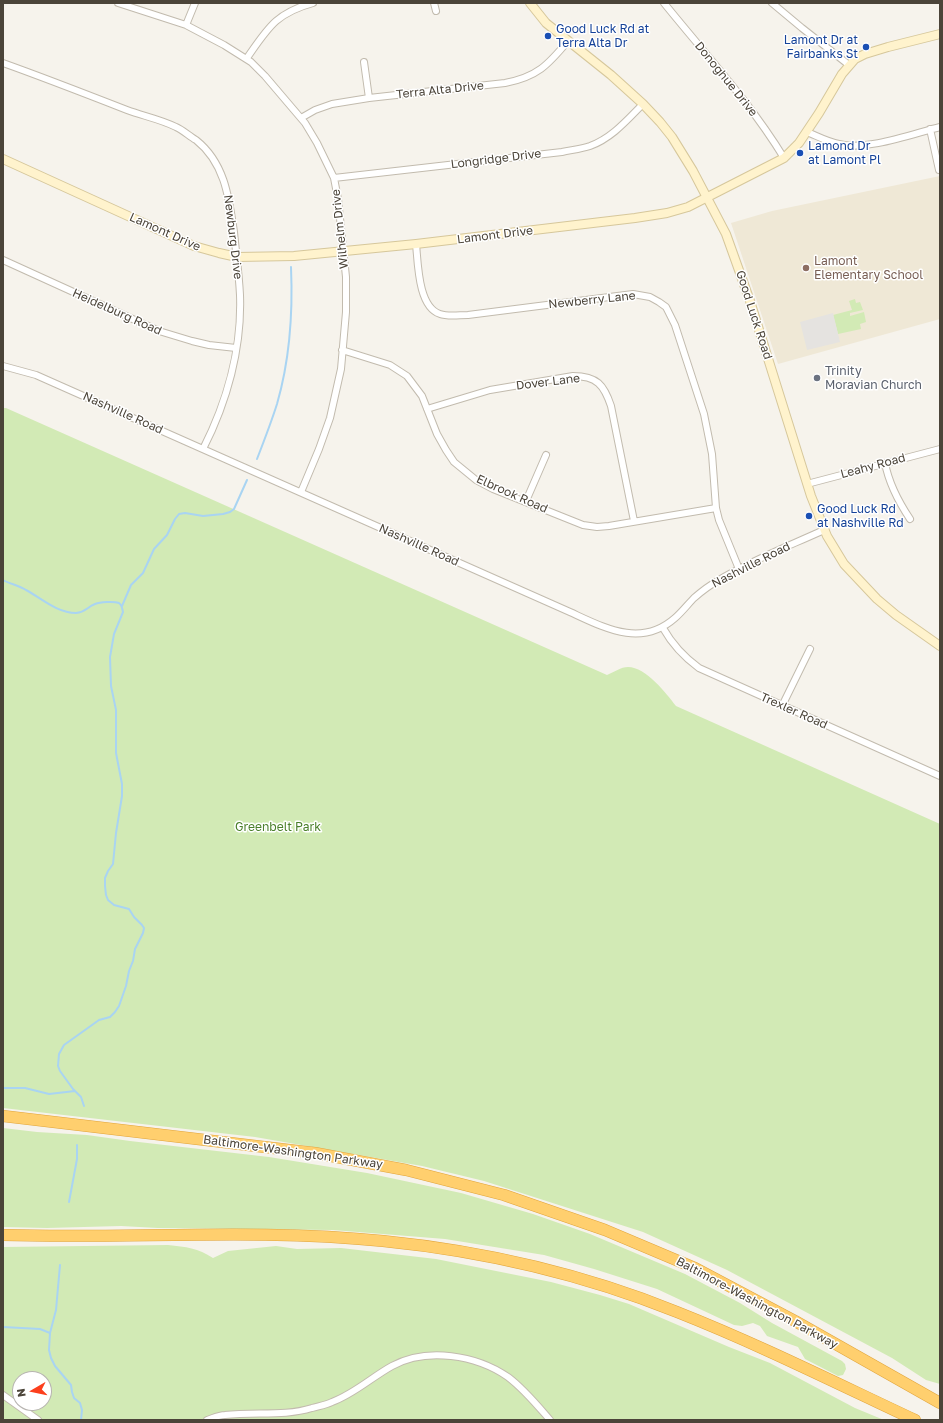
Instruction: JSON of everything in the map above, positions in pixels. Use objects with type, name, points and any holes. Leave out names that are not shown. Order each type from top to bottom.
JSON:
[{"type":"highway","name":"Baltimore-Washington Parkway","points":[[3,1116],[315,1153],[406,1170],[504,1195],[605,1230],[695,1268],[795,1321],[940,1403]]},
{"type":"highway","points":[[3,1235],[288,1235],[383,1241],[438,1248],[496,1258],[538,1267],[590,1282],[676,1311],[767,1351],[914,1420]]},
{"type":"street","name":"Wilhelm Drive","points":[[118,3],[186,25],[247,58],[265,76],[301,118],[317,143],[334,178],[338,199],[346,296],[341,369],[330,418],[301,492]]},
{"type":"street","points":[[186,25],[195,3]]},
{"type":"street","points":[[247,58],[264,34],[280,16],[299,7],[313,3]]},
{"type":"street","points":[[434,3],[436,11]]},
{"type":"street","name":"Good Luck Road","points":[[530,3],[546,23],[611,75],[643,104],[672,136],[726,234],[740,271],[807,484],[824,530],[834,549],[865,587],[896,615],[940,645]]},
{"type":"street","name":"Donoghue Drive","points":[[664,3],[752,111],[784,158]]},
{"type":"street","points":[[772,3],[849,65]]},
{"type":"street","name":"Lamont Drive","points":[[3,159],[194,246],[218,254],[237,256],[294,256],[416,244],[667,214],[707,198],[784,158],[799,143],[807,132],[842,74],[855,59],[870,53],[940,34]]},
{"type":"street","name":"Terra Alta Drive","points":[[301,118],[315,110],[332,104],[369,98],[505,83],[519,80],[540,70],[568,41]]},
{"type":"street","points":[[364,62],[369,98]]},
{"type":"street","name":"Newburg Drive","points":[[3,63],[130,111],[177,127],[197,141],[218,167],[230,201],[237,256],[240,310],[236,348],[231,373],[223,403],[214,427],[203,449]]},
{"type":"street","name":"Longridge Drive","points":[[334,178],[562,152],[581,148],[591,145],[610,135],[643,104]]},
{"type":"street","points":[[807,132],[838,144],[856,145],[880,142],[940,127]]},
{"type":"street","points":[[930,130],[939,170]]},
{"type":"street","name":"Newberry Lane","points":[[416,244],[424,297],[433,310],[439,314],[447,316],[468,315],[622,294],[640,295],[660,302],[666,307],[675,325],[704,414],[712,454],[716,508],[724,535],[739,569]]},
{"type":"street","name":"Heidelburg Road","points":[[3,260],[159,331],[192,341],[236,348]]},
{"type":"street","name":"Elbrook Road","points":[[342,350],[390,365],[399,370],[414,383],[422,396],[437,434],[454,462],[476,480],[493,488],[583,525],[597,527],[716,508]]},
{"type":"street","name":"Nashville Road","points":[[3,366],[36,375],[550,603],[614,631],[624,633],[663,628],[701,592],[723,577],[824,530]]},
{"type":"street","name":"Dover Lane","points":[[427,409],[490,390],[573,376],[586,377],[595,380],[602,385],[606,391],[611,406],[634,521]]},
{"type":"street","name":"Leahy Road","points":[[807,484],[940,449]]},
{"type":"street","points":[[526,501],[546,455]]},
{"type":"street","points":[[885,463],[893,492],[910,519]]},
{"type":"street","name":"Trexler Road","points":[[663,628],[671,642],[682,654],[699,668],[940,776]]},
{"type":"street","points":[[782,706],[810,649]]},
{"type":"street","points":[[207,1420],[223,1415],[252,1412],[276,1414],[301,1412],[333,1402],[393,1366],[411,1359],[444,1356],[477,1362],[491,1367],[508,1377],[526,1393],[550,1420]]},
{"type":"street","points":[[3,1395],[38,1420]]},
{"type":"shaded area","points":[[940,176],[940,319],[778,364],[731,223],[772,211]]},
{"type":"shaded area","points":[[833,313],[840,342],[807,350],[800,322]]},
{"type":"green space","points":[[855,299],[856,303],[860,302],[863,310],[850,313],[850,316],[864,312],[866,322],[860,324],[861,329],[838,334],[833,315],[852,310],[849,301]]},
{"type":"green space","name":"Greenbelt Park","points":[[3,408],[6,408],[607,675],[628,667],[642,671],[667,694],[676,706],[940,824],[940,1384],[926,1380],[892,1358],[727,1270],[643,1232],[484,1181],[422,1166],[255,1137],[3,1108]]},
{"type":"green space","points":[[3,1128],[87,1135],[269,1157],[367,1173],[461,1193],[533,1214],[590,1234],[685,1274],[740,1303],[772,1323],[842,1361],[845,1364],[846,1369],[843,1375],[838,1376],[805,1359],[798,1347],[767,1336],[760,1326],[753,1323],[742,1326],[734,1325],[657,1289],[544,1255],[445,1239],[333,1230],[158,1228],[121,1226],[47,1228],[3,1227]]},
{"type":"green space","points":[[168,1245],[197,1250],[213,1258],[228,1251],[276,1246],[297,1249],[341,1248],[436,1259],[551,1282],[629,1304],[770,1363],[855,1408],[884,1420],[3,1420],[3,1247]]},
{"type":"waterway","points":[[257,459],[277,404],[285,370],[291,319],[291,267]]},
{"type":"waterway","points":[[122,606],[131,585],[143,573],[154,549],[167,535],[179,514],[185,513],[203,516],[230,512],[234,509],[247,480]]},
{"type":"waterway","points":[[3,580],[23,588],[62,611],[76,613],[84,611],[95,604],[117,602],[122,607],[123,612],[114,634],[110,657],[111,686],[116,710],[116,753],[122,784],[122,796],[113,864],[105,878],[105,886],[108,900],[114,905],[129,909],[144,928],[135,949],[126,986],[119,1006],[115,1012],[110,1017],[99,1020],[64,1045],[59,1054],[58,1066],[60,1071],[81,1097],[84,1106]]},
{"type":"waterway","points":[[3,1088],[25,1088],[49,1094],[75,1091]]},
{"type":"waterway","points":[[69,1202],[77,1159],[77,1145]]},
{"type":"waterway","points":[[60,1265],[56,1310],[50,1333],[49,1350],[55,1366],[71,1385],[74,1398],[80,1403],[82,1410],[81,1420]]},
{"type":"waterway","points":[[3,1327],[40,1329],[50,1333]]},
{"type":"place","name":"Good Luck Rd at Terra Alta Dr","points":[[548,36]]},
{"type":"place","name":"Lamont Dr at Fairbanks St","points":[[866,47]]},
{"type":"place","name":"Lamond Dr at Lamont Pl","points":[[800,153]]},
{"type":"place","name":"Lamont Elementary School","points":[[806,268]]},
{"type":"place","name":"Trinity Moravian Church","points":[[817,378]]},
{"type":"place","name":"Good Luck Rd at Nashville Rd","points":[[809,516]]}]
